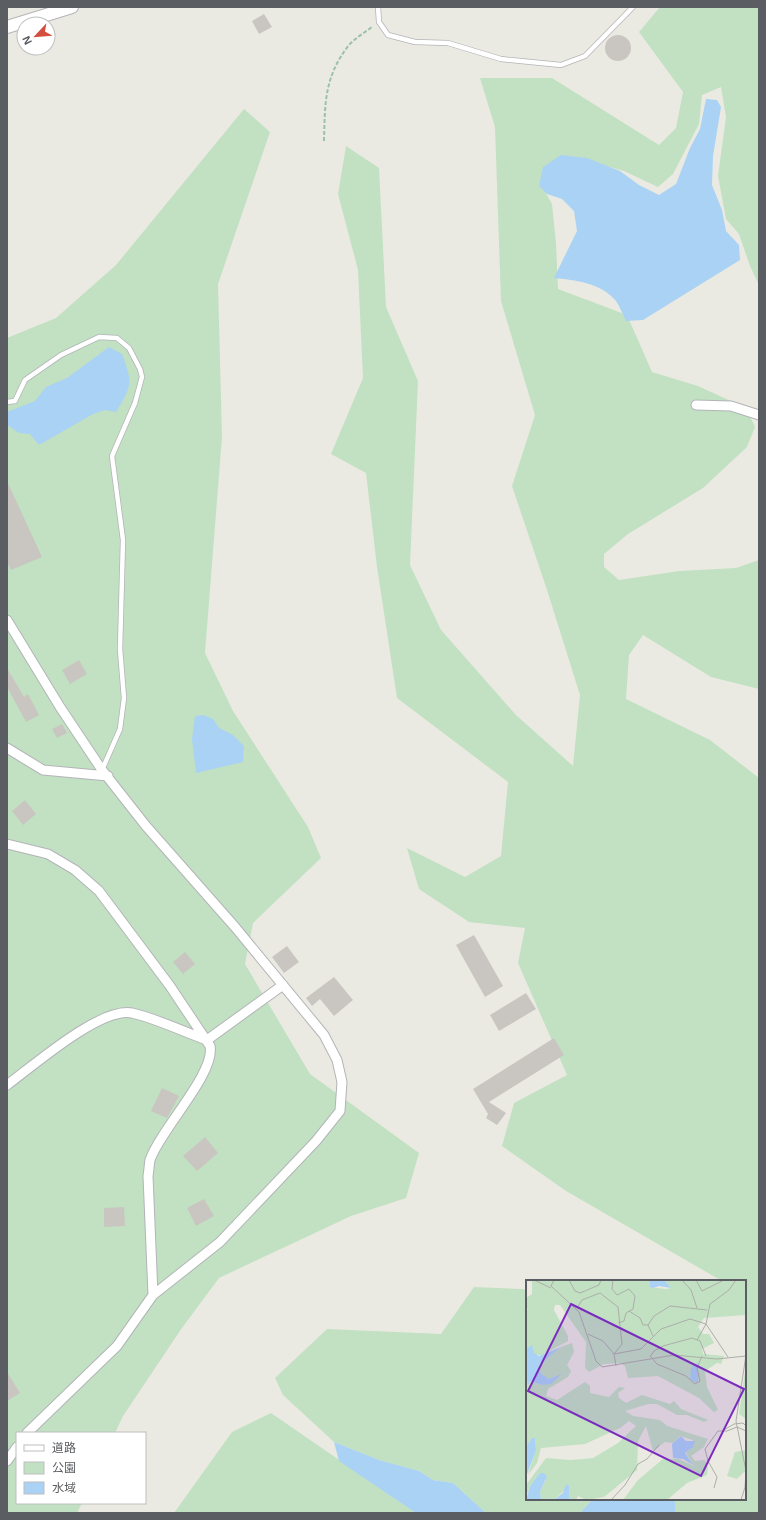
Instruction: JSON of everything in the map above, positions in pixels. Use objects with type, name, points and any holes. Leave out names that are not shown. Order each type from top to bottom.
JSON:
[{"type":"street","points":[[7,27],[72,7]]},
{"type":"street","points":[[696,405],[731,406],[759,415]]},
{"type":"street","points":[[7,620],[60,707],[105,773],[146,826],[235,927],[324,1035],[337,1060],[342,1082],[340,1111],[316,1141],[220,1242],[153,1295],[117,1346],[28,1432]]},
{"type":"street","points":[[7,748],[43,770],[105,773]]},
{"type":"street","points":[[7,844],[48,854],[75,870],[99,891],[170,986],[207,1040],[212,1052],[200,1079],[169,1126],[150,1160],[148,1176],[153,1295]]},
{"type":"street","points":[[207,1040],[283,985]]},
{"type":"street","points":[[7,1085],[83,1028],[108,1017],[131,1013],[207,1040]]},
{"type":"street","points":[[7,1462],[16,1448]]},
{"type":"lane","points":[[377,8],[379,22],[388,35],[415,42],[448,43],[501,59],[561,65],[586,56],[633,7]]},
{"type":"lane","points":[[7,402],[15,401],[25,380],[61,355],[100,337],[117,338],[129,348],[142,377],[134,404],[112,456],[123,540],[120,649],[124,698],[120,730],[105,773]]},
{"type":"path","points":[[324,141],[325,105],[330,76],[350,45],[379,22]]},
{"type":"green space","points":[[660,7],[759,7],[759,285],[750,266],[739,234],[726,219],[718,176],[726,117],[721,87],[702,95],[699,124],[673,174],[658,187],[624,171],[571,156],[546,165],[541,184],[552,204],[556,243],[558,289],[627,315],[652,372],[698,386],[746,408],[755,427],[747,447],[703,488],[628,534],[604,554],[604,567],[619,580],[679,571],[736,568],[759,560],[759,689],[711,677],[643,635],[629,655],[626,699],[710,740],[759,778],[759,1513],[675,1513],[675,1500],[746,1500],[746,1280],[720,1280],[566,1191],[502,1146],[514,1103],[567,1075],[518,963],[525,928],[469,922],[419,889],[407,848],[465,877],[501,856],[508,782],[397,698],[377,567],[366,473],[331,454],[363,378],[358,270],[338,194],[346,146],[379,168],[386,307],[418,381],[410,565],[441,630],[516,715],[573,766],[580,695],[512,486],[535,415],[501,301],[495,127],[480,78],[552,78],[659,145],[676,128],[683,92],[639,32]]},
{"type":"green space","points":[[244,109],[270,132],[218,284],[222,437],[205,653],[233,711],[308,827],[321,858],[253,923],[245,964],[310,1074],[419,1153],[406,1198],[351,1216],[219,1278],[182,1328],[123,1416],[115,1432],[16,1432],[16,1504],[82,1504],[77,1513],[7,1513],[7,338],[56,318],[116,265]]},
{"type":"green space","points":[[474,1287],[523,1289],[526,1290],[526,1500],[592,1500],[580,1513],[486,1513],[453,1483],[433,1480],[419,1471],[379,1460],[334,1442],[283,1395],[275,1378],[327,1329],[441,1334]]},
{"type":"green space","points":[[271,1413],[416,1513],[174,1513],[232,1432]]},
{"type":"water","points":[[706,99],[717,100],[721,107],[713,156],[712,185],[722,210],[726,231],[739,245],[740,260],[643,320],[626,321],[616,301],[603,290],[579,281],[554,278],[577,231],[574,211],[562,199],[547,194],[539,186],[543,167],[561,155],[587,158],[620,171],[639,185],[659,195],[676,184],[690,148],[700,129]]},
{"type":"water","points":[[109,347],[122,354],[129,378],[128,390],[116,412],[105,410],[93,414],[39,445],[30,434],[19,433],[7,425],[7,412],[35,401],[46,387],[67,378]]},
{"type":"water","points":[[203,715],[213,719],[219,728],[233,735],[244,746],[243,762],[196,773],[192,739],[195,716]]},
{"type":"water","points":[[334,1442],[379,1460],[419,1471],[433,1480],[453,1483],[486,1513],[416,1513],[339,1461]]},
{"type":"water","points":[[592,1500],[675,1500],[675,1513],[580,1513]]},
{"type":"building","points":[[264,14],[272,27],[259,34],[252,21]]},
{"type":"building","points":[[618,35],[627,39],[631,48],[627,57],[618,61],[609,57],[605,48],[609,39]]},
{"type":"building","points":[[7,481],[42,557],[11,570],[7,562]]},
{"type":"building","points":[[79,660],[87,674],[70,684],[62,670]]},
{"type":"building","points":[[7,668],[24,697],[28,694],[39,715],[26,722],[7,687]]},
{"type":"building","points":[[62,724],[67,733],[57,738],[52,729]]},
{"type":"building","points":[[25,800],[36,814],[23,825],[12,811]]},
{"type":"building","points":[[474,935],[503,986],[485,997],[456,945]]},
{"type":"building","points":[[287,946],[299,962],[284,973],[272,957]]},
{"type":"building","points":[[185,952],[195,964],[183,974],[173,962]]},
{"type":"building","points":[[334,977],[353,1000],[334,1016],[320,999],[312,1006],[306,998]]},
{"type":"building","points":[[526,993],[536,1009],[499,1031],[490,1015]]},
{"type":"building","points":[[554,1038],[564,1055],[489,1102],[506,1113],[497,1125],[486,1118],[488,1114],[473,1089]]},
{"type":"building","points":[[162,1088],[179,1096],[167,1118],[151,1111]]},
{"type":"building","points":[[205,1137],[218,1153],[197,1171],[183,1156]]},
{"type":"building","points":[[204,1199],[214,1216],[196,1226],[187,1208]]},
{"type":"building","points":[[124,1207],[125,1226],[104,1227],[104,1208]]},
{"type":"building","points":[[7,1372],[20,1393],[7,1401]]}]
